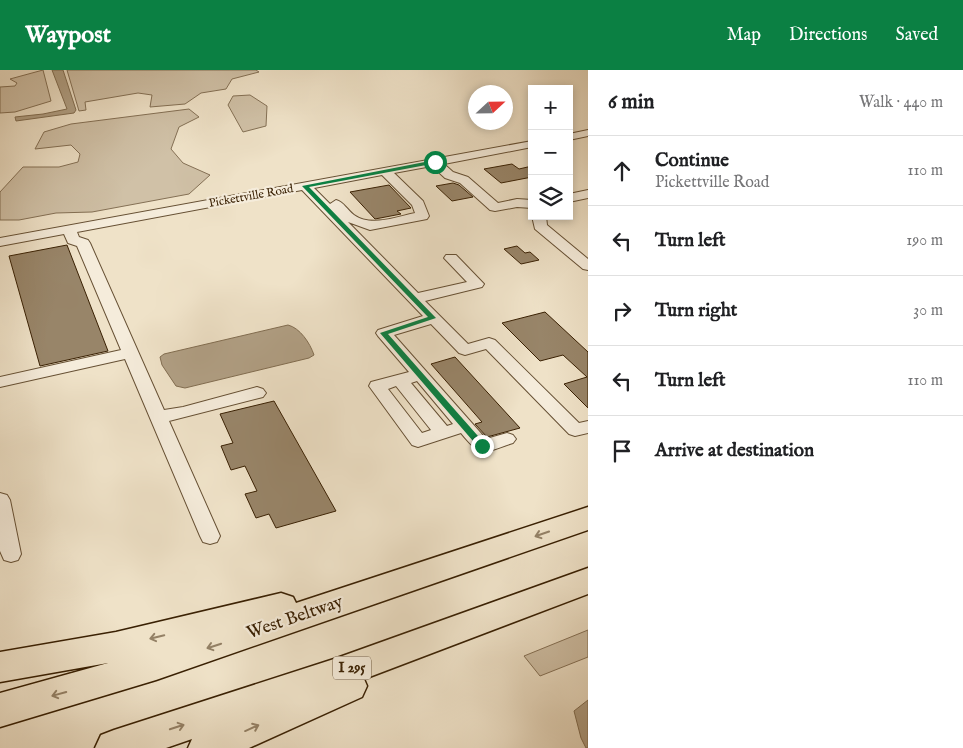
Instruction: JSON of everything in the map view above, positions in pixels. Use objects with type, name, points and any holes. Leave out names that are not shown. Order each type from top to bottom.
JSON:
[{"type":"highway","name":"West Beltway","points":[[0,710],[156,665],[588,518]]},
{"type":"highway","points":[[0,667],[116,647],[459,563]]},
{"type":"highway","name":"I 295","points":[[114,748],[334,675],[588,581]]},
{"type":"highway","points":[[207,748],[339,690],[482,633],[542,598]]},
{"type":"street","points":[[573,137],[588,133]]},
{"type":"street","points":[[573,138],[588,146]]},
{"type":"street","name":"Pickettville Road","points":[[0,242],[71,235],[304,186],[528,145]]},
{"type":"street","points":[[435,162],[449,175],[464,180],[495,207],[517,203],[528,204]]},
{"type":"street","points":[[331,199],[349,218],[370,226],[422,216],[418,204],[385,171]]},
{"type":"street","points":[[304,186],[465,350],[489,343],[575,430],[588,427]]},
{"type":"street","points":[[573,197],[588,194]]},
{"type":"street","points":[[539,220],[540,226],[585,260]]},
{"type":"street","points":[[0,255],[71,235],[83,243],[210,536]]},
{"type":"street","points":[[414,299],[477,284],[451,258]]},
{"type":"street","points":[[433,318],[384,333],[482,446],[507,439]]},
{"type":"street","points":[[0,382],[130,353]]},
{"type":"street","points":[[420,375],[377,386],[418,440],[465,426]]},
{"type":"street","points":[[400,380],[443,433]]},
{"type":"street","points":[[158,417],[183,413],[257,393]]},
{"type":"street","points":[[0,500],[11,554]]},
{"type":"shaded area","points":[[43,70],[51,101],[15,112],[0,113],[0,87],[15,86],[17,83],[10,79]]},
{"type":"shaded area","points":[[52,70],[63,70],[76,110],[74,113],[16,121],[15,117],[67,109]]},
{"type":"shaded area","points":[[67,70],[256,70],[259,72],[232,79],[226,89],[201,93],[185,104],[150,107],[152,95],[138,93],[85,102],[86,110],[79,111]]},
{"type":"shaded area","points":[[250,95],[267,106],[266,126],[243,132],[228,105],[233,96]]},
{"type":"shaded area","points":[[189,109],[199,117],[179,127],[171,149],[183,163],[210,175],[189,194],[92,212],[56,213],[19,220],[0,220],[0,192],[23,167],[59,167],[78,162],[80,154],[71,145],[35,149],[44,132],[71,124]]},
{"type":"shaded area","points":[[288,325],[297,329],[304,337],[314,355],[309,358],[185,388],[176,386],[162,365],[160,357],[164,354]]},
{"type":"shaded area","points":[[588,630],[588,657],[540,676],[524,656]]},
{"type":"shaded area","points":[[588,700],[588,748],[586,748],[581,738],[574,711]]},
{"type":"building","points":[[512,164],[519,169],[528,167],[528,178],[501,183],[484,169]]},
{"type":"building","points":[[453,183],[459,185],[473,197],[452,201],[436,186]]},
{"type":"building","points":[[389,185],[411,208],[397,211],[401,214],[375,219],[350,192]]},
{"type":"building","points":[[67,245],[108,351],[40,366],[9,256]]},
{"type":"building","points":[[517,246],[525,253],[530,252],[539,260],[521,264],[504,249]]},
{"type":"building","points":[[545,312],[588,352],[588,408],[564,384],[587,377],[563,355],[540,361],[502,323]]},
{"type":"building","points":[[455,357],[520,428],[487,437],[475,424],[482,422],[431,364]]},
{"type":"building","points":[[274,401],[336,511],[276,528],[269,514],[256,518],[245,494],[257,491],[245,466],[231,470],[221,446],[233,443],[220,414]]},
{"type":"route","points":[[435,162],[304,186],[433,318],[384,333],[482,446]]}]
